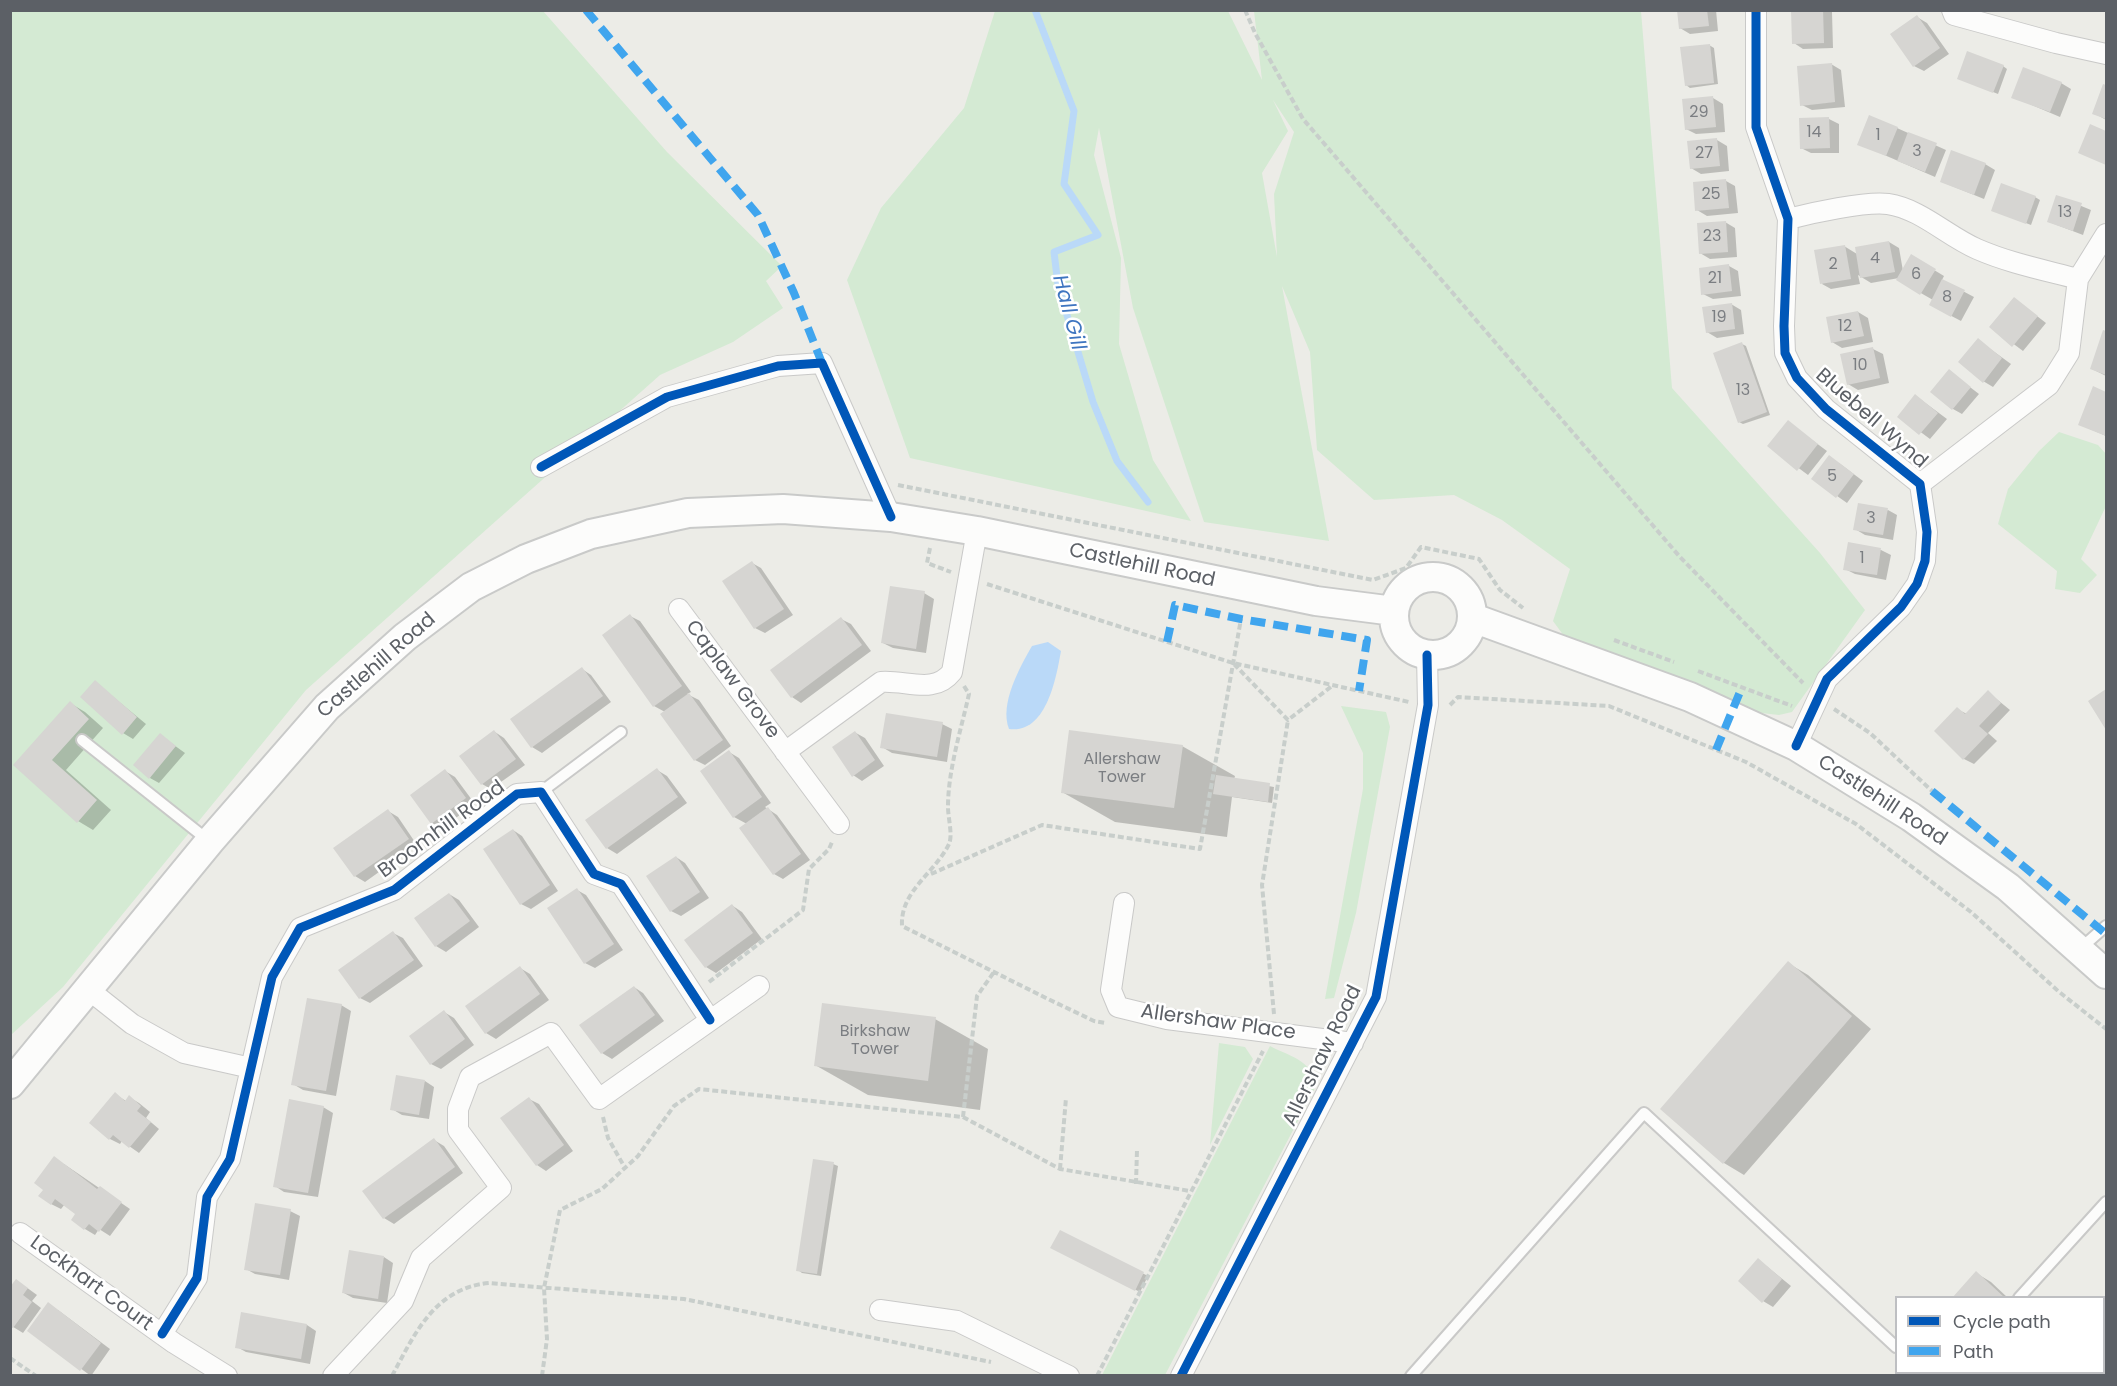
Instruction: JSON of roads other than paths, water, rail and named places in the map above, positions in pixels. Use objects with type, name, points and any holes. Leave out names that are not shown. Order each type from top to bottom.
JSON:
[{"type":"main road","name":"Castlehill Road","points":[[10,1084],[210,841],[335,699],[405,637],[471,587],[526,559],[591,534],[688,513],[783,509],[891,517],[977,531],[1316,601],[1394,611]]},
{"type":"main road","points":[[1427,655],[1414,651],[1402,639],[1394,625],[1394,611],[1396,600],[1410,584],[1431,576],[1452,581],[1463,590],[1472,609],[1473,618],[1468,636],[1457,648]]},
{"type":"main road","name":"Castlehill Road","points":[[1473,618],[1529,626],[1796,746],[1911,817],[2008,887],[2106,974]]},
{"type":"main road","name":"Castlehill Road","points":[[1427,655],[1437,656],[1529,626]]},
{"type":"street","name":"Bluebell Wynd","points":[[1756,10],[1756,128],[1788,219],[1785,353],[1797,378],[1826,409],[1920,484],[1927,532],[1925,561],[1917,584],[1901,607],[1827,679],[1796,746]]},
{"type":"street","points":[[1952,10],[1954,15],[2106,54]]},
{"type":"street","points":[[1788,219],[1815,212],[1886,204],[1906,209],[1975,248],[2009,261],[2078,279]]},
{"type":"street","name":"Bluebell Wynd","points":[[1920,484],[2049,385],[2069,353],[2078,279],[2106,234]]},
{"type":"street","points":[[542,467],[667,397],[778,366],[822,363],[877,481],[891,517]]},
{"type":"street","name":"Caplaw Grove","points":[[785,752],[881,682],[936,685],[946,679],[952,672],[977,531]]},
{"type":"street","name":"Caplaw Grove","points":[[679,609],[839,824]]},
{"type":"street","name":"Allershaw Road","points":[[1180,1376],[1376,996],[1428,705],[1427,655]]},
{"type":"street","points":[[542,792],[594,874],[621,884],[710,1020]]},
{"type":"street","name":"Broomhill Road","points":[[162,1334],[197,1278],[207,1197],[230,1159],[272,977],[300,928],[394,890],[517,794],[542,792]]},
{"type":"street","name":"Allershaw Place","points":[[1124,903],[1111,990],[1118,1007],[1167,1019],[1353,1042]]},
{"type":"street","points":[[333,1376],[403,1301],[421,1258],[501,1188],[458,1130],[458,1109],[470,1077],[551,1033],[599,1099],[759,986]]},
{"type":"street","points":[[88,990],[132,1024],[184,1053],[251,1068]]},
{"type":"street","name":"Lockhart Court","points":[[20,1233],[162,1334]]},
{"type":"street","points":[[880,1310],[957,1321],[1069,1376]]},
{"type":"street","points":[[162,1334],[226,1376]]},
{"type":"lane","points":[[542,792],[621,732]]},
{"type":"lane","points":[[82,740],[210,841]]},
{"type":"lane","points":[[2078,951],[2106,926]]},
{"type":"lane","points":[[1411,1376],[1644,1113],[1895,1346]]},
{"type":"lane","points":[[2021,1296],[2106,1202]]},
{"type":"water","points":[[1048,642],[1061,651],[1047,702],[1032,723],[1022,728],[1009,729],[1007,708],[1012,686],[1032,646]]},
{"type":"waterway","name":"Hall Gill","points":[[1035,10],[1074,111],[1064,184],[1098,235],[1054,252],[1058,285],[1093,402],[1117,461],[1148,502]]}]
